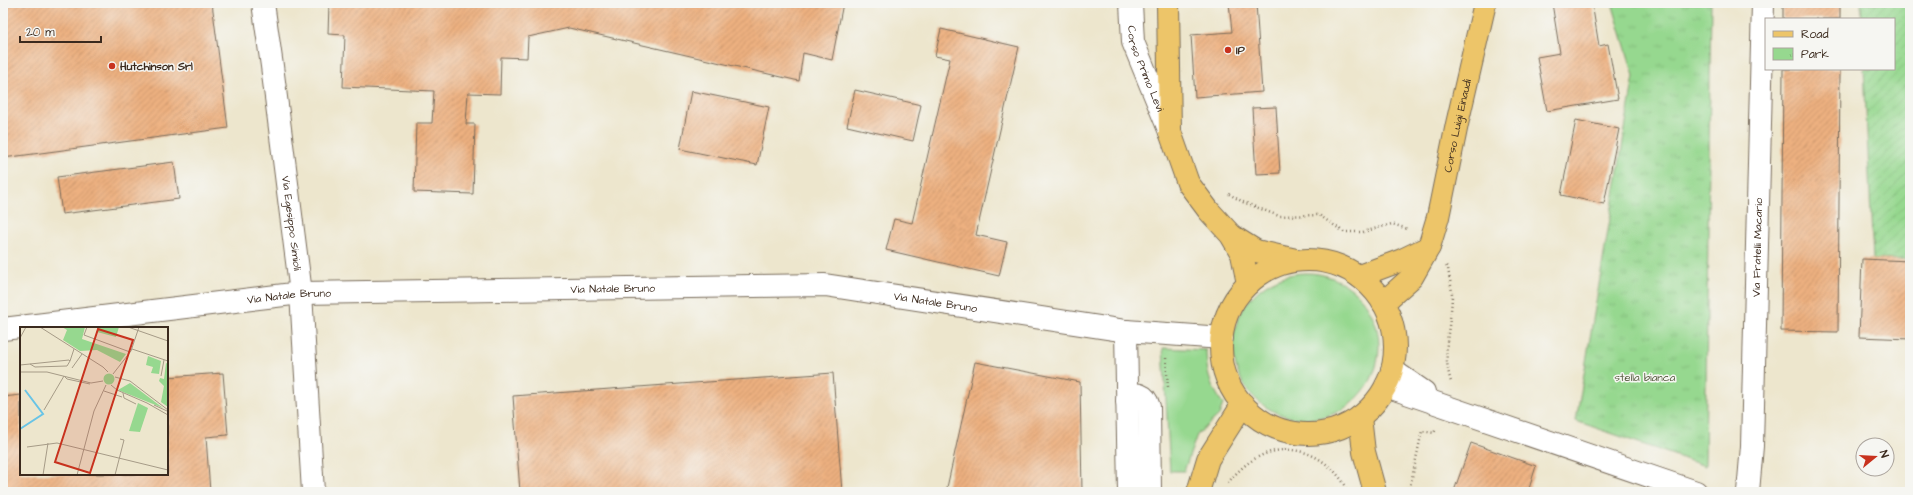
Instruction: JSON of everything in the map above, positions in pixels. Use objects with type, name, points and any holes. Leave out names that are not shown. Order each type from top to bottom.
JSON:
[{"type":"main road","name":"Corso Primo Levi","points":[[1168,3],[1170,132],[1188,183],[1209,211],[1231,235],[1242,254],[1248,284]]},
{"type":"main road","name":"Corso Luigi Einaudi","points":[[1383,302],[1412,277],[1429,247],[1438,217],[1457,124],[1485,3]]},
{"type":"main road","name":"Corso Primo Levi","points":[[1231,235],[1256,250],[1296,260]]},
{"type":"main road","points":[[1359,276],[1402,260],[1429,247]]},
{"type":"main road","points":[[1296,260],[1318,260],[1339,265],[1359,276],[1372,288],[1383,302],[1392,324],[1395,347],[1389,378],[1376,402],[1360,417],[1338,429],[1312,434],[1287,431],[1263,421],[1243,404],[1230,385],[1222,362],[1222,338],[1227,315],[1239,294],[1256,277],[1275,266],[1296,260]]},
{"type":"main road","points":[[1198,492],[1208,459],[1243,404]]},
{"type":"main road","points":[[1360,417],[1364,452],[1375,492]]},
{"type":"street","name":"Via Egesippo Simioli","points":[[263,3],[301,293],[313,492]]},
{"type":"street","name":"Corso Primo Levi","points":[[1131,3],[1133,42],[1170,132]]},
{"type":"street","name":"Via Fratelli Macario","points":[[1748,492],[1752,446],[1763,3]]},
{"type":"street","name":"Via Natale Bruno","points":[[3,329],[301,293],[825,284],[1126,331],[1222,338]]},
{"type":"street","points":[[1126,331],[1129,492]]},
{"type":"street","points":[[1389,378],[1444,407],[1696,492]]},
{"type":"street","points":[[1127,401],[1130,396],[1136,394],[1147,399],[1150,492]]},
{"type":"path","points":[[1226,486],[1238,470],[1257,458],[1271,451],[1293,450],[1310,453],[1325,462],[1340,476],[1349,492]]},
{"type":"green space","name":"stella bianca","points":[[1612,3],[1711,3],[1705,466],[1576,421],[1634,76]]},
{"type":"green space","points":[[1861,3],[1910,3],[1910,259],[1873,260],[1864,70],[1895,70],[1895,18],[1862,18]]},
{"type":"green space","points":[[1299,273],[1313,273],[1341,281],[1358,294],[1371,311],[1374,318],[1378,332],[1378,360],[1374,374],[1367,387],[1358,398],[1341,411],[1334,414],[1313,419],[1299,419],[1271,411],[1254,398],[1249,392],[1238,374],[1233,353],[1233,339],[1241,311],[1254,294],[1260,289],[1278,278]]},
{"type":"green space","points":[[1163,348],[1206,350],[1207,366],[1210,378],[1223,404],[1219,415],[1197,435],[1184,471],[1170,471]]},
{"type":"building","name":"Hutchinson Srl","points":[[3,3],[212,3],[228,128],[3,158]]},
{"type":"building","points":[[329,3],[843,3],[832,60],[803,53],[799,81],[569,28],[528,37],[527,58],[501,57],[500,94],[468,93],[466,124],[475,124],[473,194],[414,192],[416,123],[432,123],[434,91],[343,87],[345,35],[328,34]]},
{"type":"building","points":[[1229,3],[1256,3],[1262,92],[1195,97],[1191,35],[1232,32]]},
{"type":"building","points":[[1552,3],[1592,3],[1599,46],[1608,44],[1618,99],[1547,111],[1537,57],[1560,53]]},
{"type":"building","points":[[1783,3],[1840,3],[1840,18],[1783,18]]},
{"type":"building","points":[[941,29],[1019,47],[976,235],[1007,242],[999,276],[886,250],[894,219],[912,223],[950,59],[935,56]]},
{"type":"building","points":[[1783,70],[1840,70],[1838,332],[1781,331]]},
{"type":"building","points":[[855,90],[921,105],[913,141],[847,126]]},
{"type":"building","points":[[691,91],[769,107],[757,165],[680,149]]},
{"type":"building","points":[[1276,107],[1280,173],[1256,174],[1252,108]]},
{"type":"building","points":[[1576,120],[1619,129],[1604,204],[1561,195]]},
{"type":"building","points":[[174,162],[179,199],[62,214],[57,177]]},
{"type":"building","points":[[1862,259],[1910,261],[1910,339],[1859,337]]},
{"type":"building","points":[[975,362],[1080,382],[1082,492],[946,492]]},
{"type":"building","points":[[223,373],[228,435],[206,437],[210,492],[3,492],[3,397],[20,395],[20,475],[168,475],[168,377]]},
{"type":"building","points":[[833,373],[842,492],[520,492],[513,396]]},
{"type":"building","points":[[1471,443],[1536,466],[1528,492],[1454,491]]},
{"type":"place","name":"IP","points":[[1228,50]]},
{"type":"place","name":"Hutchinson Srl","points":[[112,66]]}]
